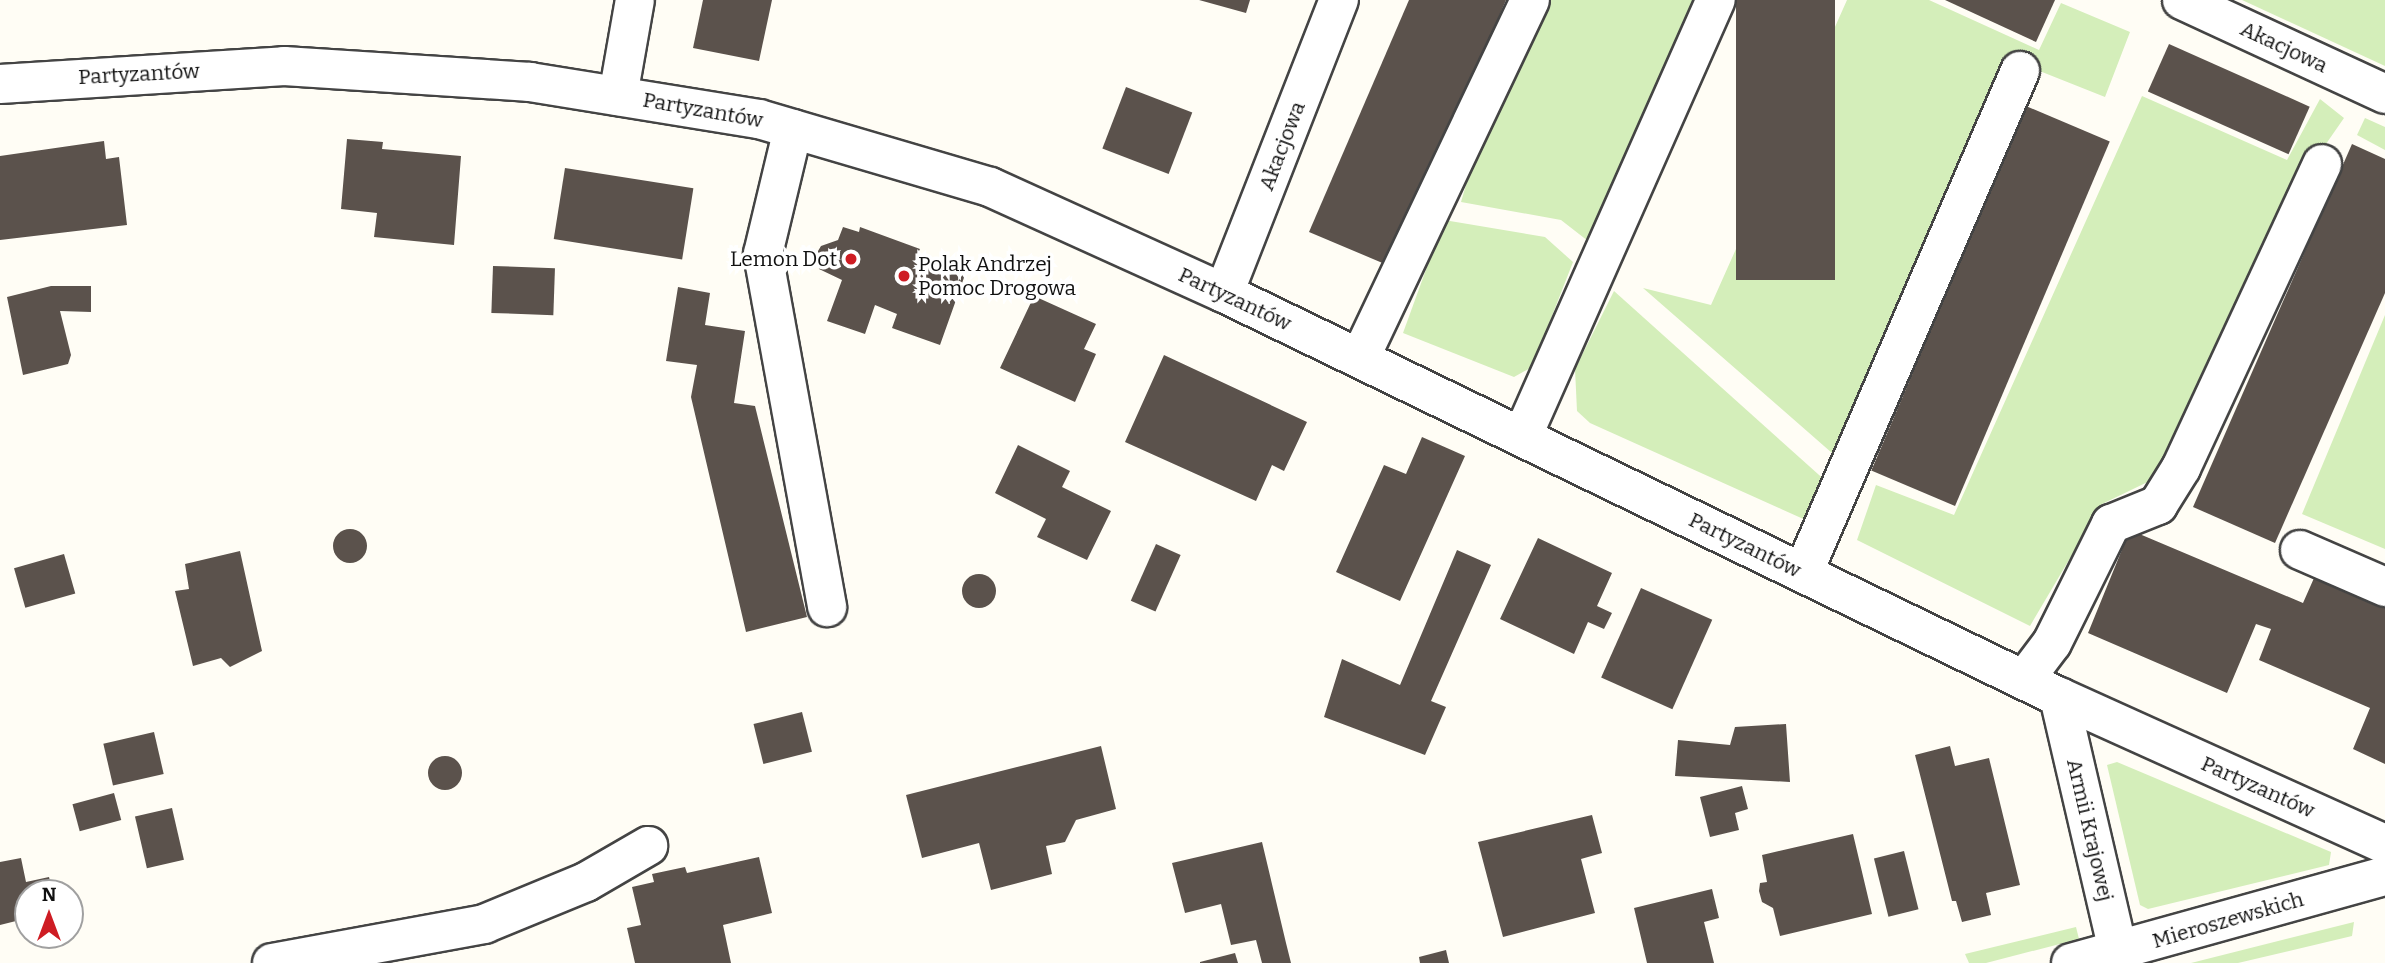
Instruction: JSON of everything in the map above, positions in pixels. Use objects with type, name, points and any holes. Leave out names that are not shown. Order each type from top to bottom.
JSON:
[{"type":"street","points":[[618,96],[635,0]]},
{"type":"street","name":"Akacjowa","points":[[1224,293],[1339,0]]},
{"type":"street","points":[[1360,358],[1530,0]]},
{"type":"street","points":[[1522,437],[1716,0]]},
{"type":"street","name":"Akacjowa","points":[[2182,0],[2385,94]]},
{"type":"street","name":"Partyzantów","points":[[0,84],[284,66],[530,82],[759,119],[990,187],[1224,293],[2059,697],[2385,844]]},
{"type":"street","points":[[1803,573],[2020,71]]},
{"type":"street","points":[[793,129],[763,254],[827,607]]},
{"type":"street","points":[[2024,680],[2052,643],[2111,524],[2158,505],[2181,468],[2322,164]]},
{"type":"street","points":[[2300,550],[2385,587]]},
{"type":"street","name":"Armii Krajowej","points":[[2059,697],[2120,957]]},
{"type":"street","points":[[272,963],[484,924],[586,882],[648,846]]},
{"type":"street","name":"Mieroszewskich","points":[[2071,963],[2120,957],[2385,876]]},
{"type":"green space","points":[[1546,0],[1697,0],[1588,241],[1561,220],[1461,202],[1471,168]]},
{"type":"green space","points":[[1847,0],[1929,0],[2039,50],[2061,3],[2130,32],[2105,97],[2017,62],[1840,460],[1643,288],[1711,305]]},
{"type":"green space","points":[[2242,0],[2385,0],[2385,66]]},
{"type":"green space","points":[[2142,96],[2287,160],[2320,99],[2344,118],[2310,167],[2158,477],[2102,504],[2030,626],[1857,540],[1876,485],[1954,515]]},
{"type":"green space","points":[[2365,118],[2385,127],[2385,150],[2357,135]]},
{"type":"green space","points":[[1444,220],[1545,237],[1573,262],[1532,367],[1514,377],[1403,333]]},
{"type":"green space","points":[[1614,291],[1828,483],[1810,522],[1590,423],[1577,411],[1575,369]]},
{"type":"green space","points":[[2385,315],[2385,549],[2302,514]]},
{"type":"green space","points":[[2117,762],[2331,852],[2329,865],[2148,909],[2140,905],[2107,765]]},
{"type":"green space","points":[[2354,922],[2352,936],[2238,963],[2191,963]]},
{"type":"green space","points":[[2076,927],[2079,939],[1986,963],[1969,963],[1965,954]]},
{"type":"building","points":[[703,0],[772,0],[759,61],[693,48]]},
{"type":"building","points":[[1199,0],[1250,0],[1246,13]]},
{"type":"building","points":[[1409,0],[1506,0],[1392,267],[1309,232]]},
{"type":"building","points":[[1736,0],[1835,0],[1835,280],[1736,280]]},
{"type":"building","points":[[1945,0],[2055,0],[2036,42]]},
{"type":"building","points":[[2169,44],[2310,107],[2289,154],[2148,92]]},
{"type":"building","points":[[1126,87],[1192,112],[1169,174],[1102,149]]},
{"type":"building","points":[[2026,106],[2110,142],[1955,506],[1871,471]]},
{"type":"building","points":[[347,139],[383,142],[382,149],[461,156],[454,245],[374,237],[377,213],[341,209]]},
{"type":"building","points":[[104,141],[106,159],[119,157],[127,225],[0,240],[0,156]]},
{"type":"building","points":[[2352,144],[2385,159],[2385,293],[2275,543],[2193,507]]},
{"type":"building","points":[[565,168],[693,188],[682,259],[554,239]]},
{"type":"building","points":[[843,227],[859,232],[860,227],[920,249],[917,255],[966,272],[940,345],[892,328],[897,314],[875,305],[865,334],[827,321],[842,280],[819,269],[818,251],[821,246],[838,240]]},
{"type":"building","points":[[493,266],[555,268],[553,315],[491,313]]},
{"type":"building","points":[[51,286],[91,286],[91,312],[60,311],[71,355],[68,364],[23,375],[7,297]]},
{"type":"building","points":[[678,287],[710,293],[705,325],[745,331],[734,403],[755,406],[807,617],[746,632],[691,397],[697,365],[666,361]]},
{"type":"building","points":[[1034,296],[1096,324],[1084,349],[1096,354],[1075,402],[1000,368]]},
{"type":"building","points":[[1164,355],[1307,422],[1284,471],[1272,465],[1256,501],[1125,442]]},
{"type":"building","points":[[1422,437],[1465,456],[1400,601],[1336,572],[1384,465],[1406,474]]},
{"type":"building","points":[[1018,445],[1070,471],[1062,487],[1111,511],[1087,560],[1037,537],[1046,519],[995,493]]},
{"type":"building","points":[[350,529],[362,534],[367,546],[362,558],[350,563],[338,558],[333,546],[338,534]]},
{"type":"building","points":[[2130,530],[2303,603],[2318,569],[2385,596],[2385,764],[2353,749],[2370,708],[2259,660],[2271,629],[2256,624],[2227,693],[2088,633]]},
{"type":"building","points":[[1538,538],[1612,573],[1597,606],[1612,613],[1604,629],[1588,622],[1574,654],[1500,619]]},
{"type":"building","points":[[1156,544],[1181,555],[1155,612],[1131,601]]},
{"type":"building","points":[[1457,550],[1491,565],[1431,701],[1446,707],[1425,755],[1324,717],[1342,659],[1400,685]]},
{"type":"building","points":[[240,551],[262,651],[230,667],[221,658],[193,666],[175,591],[189,589],[185,564]]},
{"type":"building","points":[[64,554],[75,593],[25,608],[14,568]]},
{"type":"building","points":[[979,574],[991,579],[996,591],[991,603],[979,608],[967,603],[962,591],[967,579]]},
{"type":"building","points":[[1641,588],[1712,620],[1672,709],[1601,678]]},
{"type":"building","points":[[802,712],[812,752],[763,764],[753,724]]},
{"type":"building","points":[[1786,724],[1790,782],[1675,776],[1678,740],[1730,745],[1735,727]]},
{"type":"building","points":[[154,732],[164,774],[113,786],[103,744]]},
{"type":"building","points":[[1101,746],[1116,809],[1076,820],[1065,842],[1046,846],[1052,874],[991,890],[979,843],[922,858],[906,795]]},
{"type":"building","points":[[1950,746],[1955,766],[1989,758],[2020,885],[1986,893],[1991,915],[1962,922],[1956,901],[1952,901],[1915,755]]},
{"type":"building","points":[[445,756],[457,761],[462,773],[457,785],[445,790],[433,785],[428,773],[433,761]]},
{"type":"building","points":[[1742,786],[1748,809],[1735,813],[1739,830],[1710,837],[1700,797]]},
{"type":"building","points":[[114,793],[121,820],[80,831],[72,804]]},
{"type":"building","points":[[172,808],[184,860],[147,868],[135,817]]},
{"type":"building","points":[[1592,815],[1602,853],[1581,859],[1595,913],[1503,937],[1478,842]]},
{"type":"building","points":[[1853,834],[1872,914],[1780,936],[1773,908],[1762,902],[1759,891],[1760,883],[1767,882],[1762,855]]},
{"type":"building","points":[[1262,842],[1291,963],[1262,963],[1256,940],[1231,945],[1221,904],[1185,913],[1172,863]]},
{"type":"building","points":[[1904,851],[1919,909],[1888,917],[1874,858]]},
{"type":"building","points":[[759,857],[772,913],[723,925],[731,963],[635,963],[627,928],[641,925],[632,887],[654,882],[652,874],[685,867],[687,873]]},
{"type":"building","points":[[21,858],[25,879],[14,879],[14,922],[0,925],[0,862]]},
{"type":"building","points":[[1712,889],[1719,918],[1704,922],[1714,963],[1647,963],[1634,908]]},
{"type":"building","points":[[1446,950],[1449,963],[1420,963],[1419,957]]},
{"type":"building","points":[[1235,953],[1238,963],[1200,963],[1200,962]]},
{"type":"place","name":"Lemon Dot","points":[[851,259]]},
{"type":"place","name":"Polak Andrzej Pomoc Drogowa","points":[[904,276]]}]
